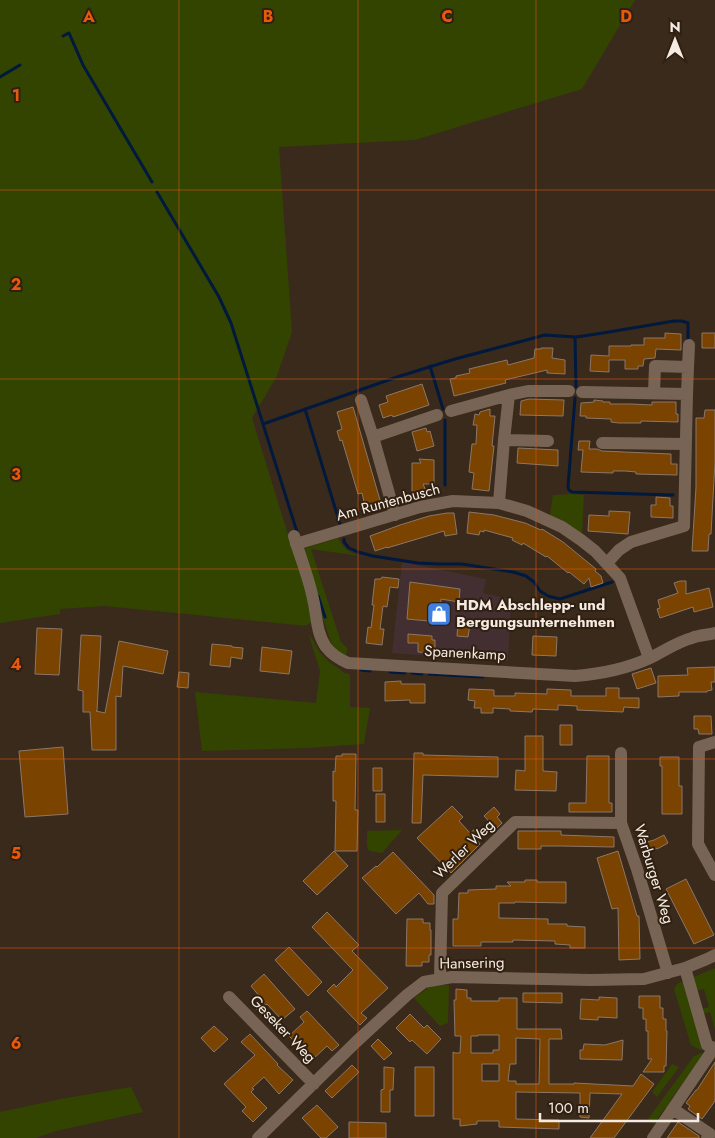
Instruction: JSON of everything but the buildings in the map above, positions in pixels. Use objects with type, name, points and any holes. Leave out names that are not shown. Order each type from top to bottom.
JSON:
[{"type":"street","points":[[607,563],[619,550],[631,542],[684,526],[689,345]]},
{"type":"street","points":[[654,393],[655,366],[688,367]]},
{"type":"street","points":[[451,411],[509,395],[528,392],[575,391],[688,394]]},
{"type":"street","points":[[499,503],[509,395]]},
{"type":"street","points":[[361,400],[395,515]]},
{"type":"street","points":[[373,437],[437,415]]},
{"type":"street","points":[[504,440],[548,441]]},
{"type":"street","points":[[602,443],[686,444]]},
{"type":"street","name":"Am Runtenbusch","points":[[295,540],[420,507],[452,501],[499,503],[527,511],[562,527],[581,540],[607,563],[620,578],[649,658]]},
{"type":"street","name":"Spanenkamp","points":[[295,540],[313,599],[321,638],[333,654],[348,662],[575,676],[592,675],[611,671],[649,658],[692,637],[715,633]]},
{"type":"street","points":[[715,742],[699,746],[698,844],[715,875]]},
{"type":"street","name":"Warburger Weg","points":[[621,753],[621,823],[638,869],[668,973]]},
{"type":"street","name":"Werler Weg","points":[[440,978],[442,893],[515,822],[621,823]]},
{"type":"street","name":"Hansering","points":[[258,1138],[407,995],[424,982],[452,977],[591,980],[644,979],[685,968],[715,955]]},
{"type":"street","points":[[653,1138],[714,1048],[707,1045],[685,968]]},
{"type":"street","name":"Geseker Weg","points":[[229,997],[314,1084]]},
{"type":"street","points":[[673,1109],[710,1134],[707,1138]]},
{"type":"shaded area","points":[[402,562],[486,579],[483,593],[511,599],[508,661],[392,653]]},
{"type":"green space","points":[[0,0],[635,0],[582,89],[415,140],[279,147],[292,332],[277,376],[252,418],[290,541],[295,551],[313,620],[308,624],[300,625],[105,606],[60,609],[60,614],[0,623]]},
{"type":"green space","points":[[553,495],[584,495],[582,534],[550,515]]},
{"type":"green space","points":[[338,538],[347,550],[360,556],[311,549],[341,642],[347,648],[346,657],[332,645],[300,550]]},
{"type":"green space","points":[[309,634],[320,653],[327,660],[344,673],[350,674],[350,707],[370,708],[364,744],[308,748],[202,751],[195,692],[316,703],[320,671]]},
{"type":"green space","points":[[402,830],[382,853],[369,851],[367,831]]},
{"type":"green space","points":[[715,968],[715,1029],[710,1012],[702,1014],[701,1009],[709,1007],[704,989],[696,991],[694,977]]},
{"type":"green space","points":[[683,981],[703,1050],[691,1045],[674,989],[677,984]]},
{"type":"green space","points":[[449,985],[448,1023],[440,1026],[414,998],[428,988]]},
{"type":"green space","points":[[701,1053],[704,1055],[670,1101],[671,1108],[665,1108],[654,1124],[648,1119],[694,1056]]},
{"type":"green space","points":[[672,1064],[679,1067],[657,1097],[652,1092]]},
{"type":"green space","points":[[131,1087],[143,1112],[56,1131],[36,1138],[0,1138],[0,1112]]},
{"type":"waterway","points":[[63,36],[69,33],[83,65],[152,182]]},
{"type":"waterway","points":[[0,77],[20,65]]},
{"type":"waterway","points":[[157,192],[219,297],[231,323],[263,424],[397,377],[545,335],[575,337],[576,387]]},
{"type":"waterway","points":[[576,337],[682,321],[688,323],[688,341]]},
{"type":"waterway","points":[[430,366],[443,409]]},
{"type":"waterway","points":[[575,398],[569,490],[572,492],[673,495]]},
{"type":"waterway","points":[[305,409],[340,524]]},
{"type":"waterway","points":[[445,420],[445,485]]},
{"type":"waterway","points":[[263,424],[297,532]]},
{"type":"waterway","points":[[344,539],[349,548],[373,556],[418,563],[462,564],[513,572],[526,576],[534,582],[540,591],[548,596],[560,599],[612,582]]},
{"type":"waterway","points":[[318,596],[325,617]]},
{"type":"waterway","points":[[361,670],[370,671]]},
{"type":"waterway","points":[[390,672],[405,673]]},
{"type":"waterway","points":[[412,673],[422,674]]},
{"type":"waterway","points":[[429,674],[483,677]]},
{"type":"place","name":"HDM Abschlepp- und Bergungsunternehmen","points":[[439,614]]}]
